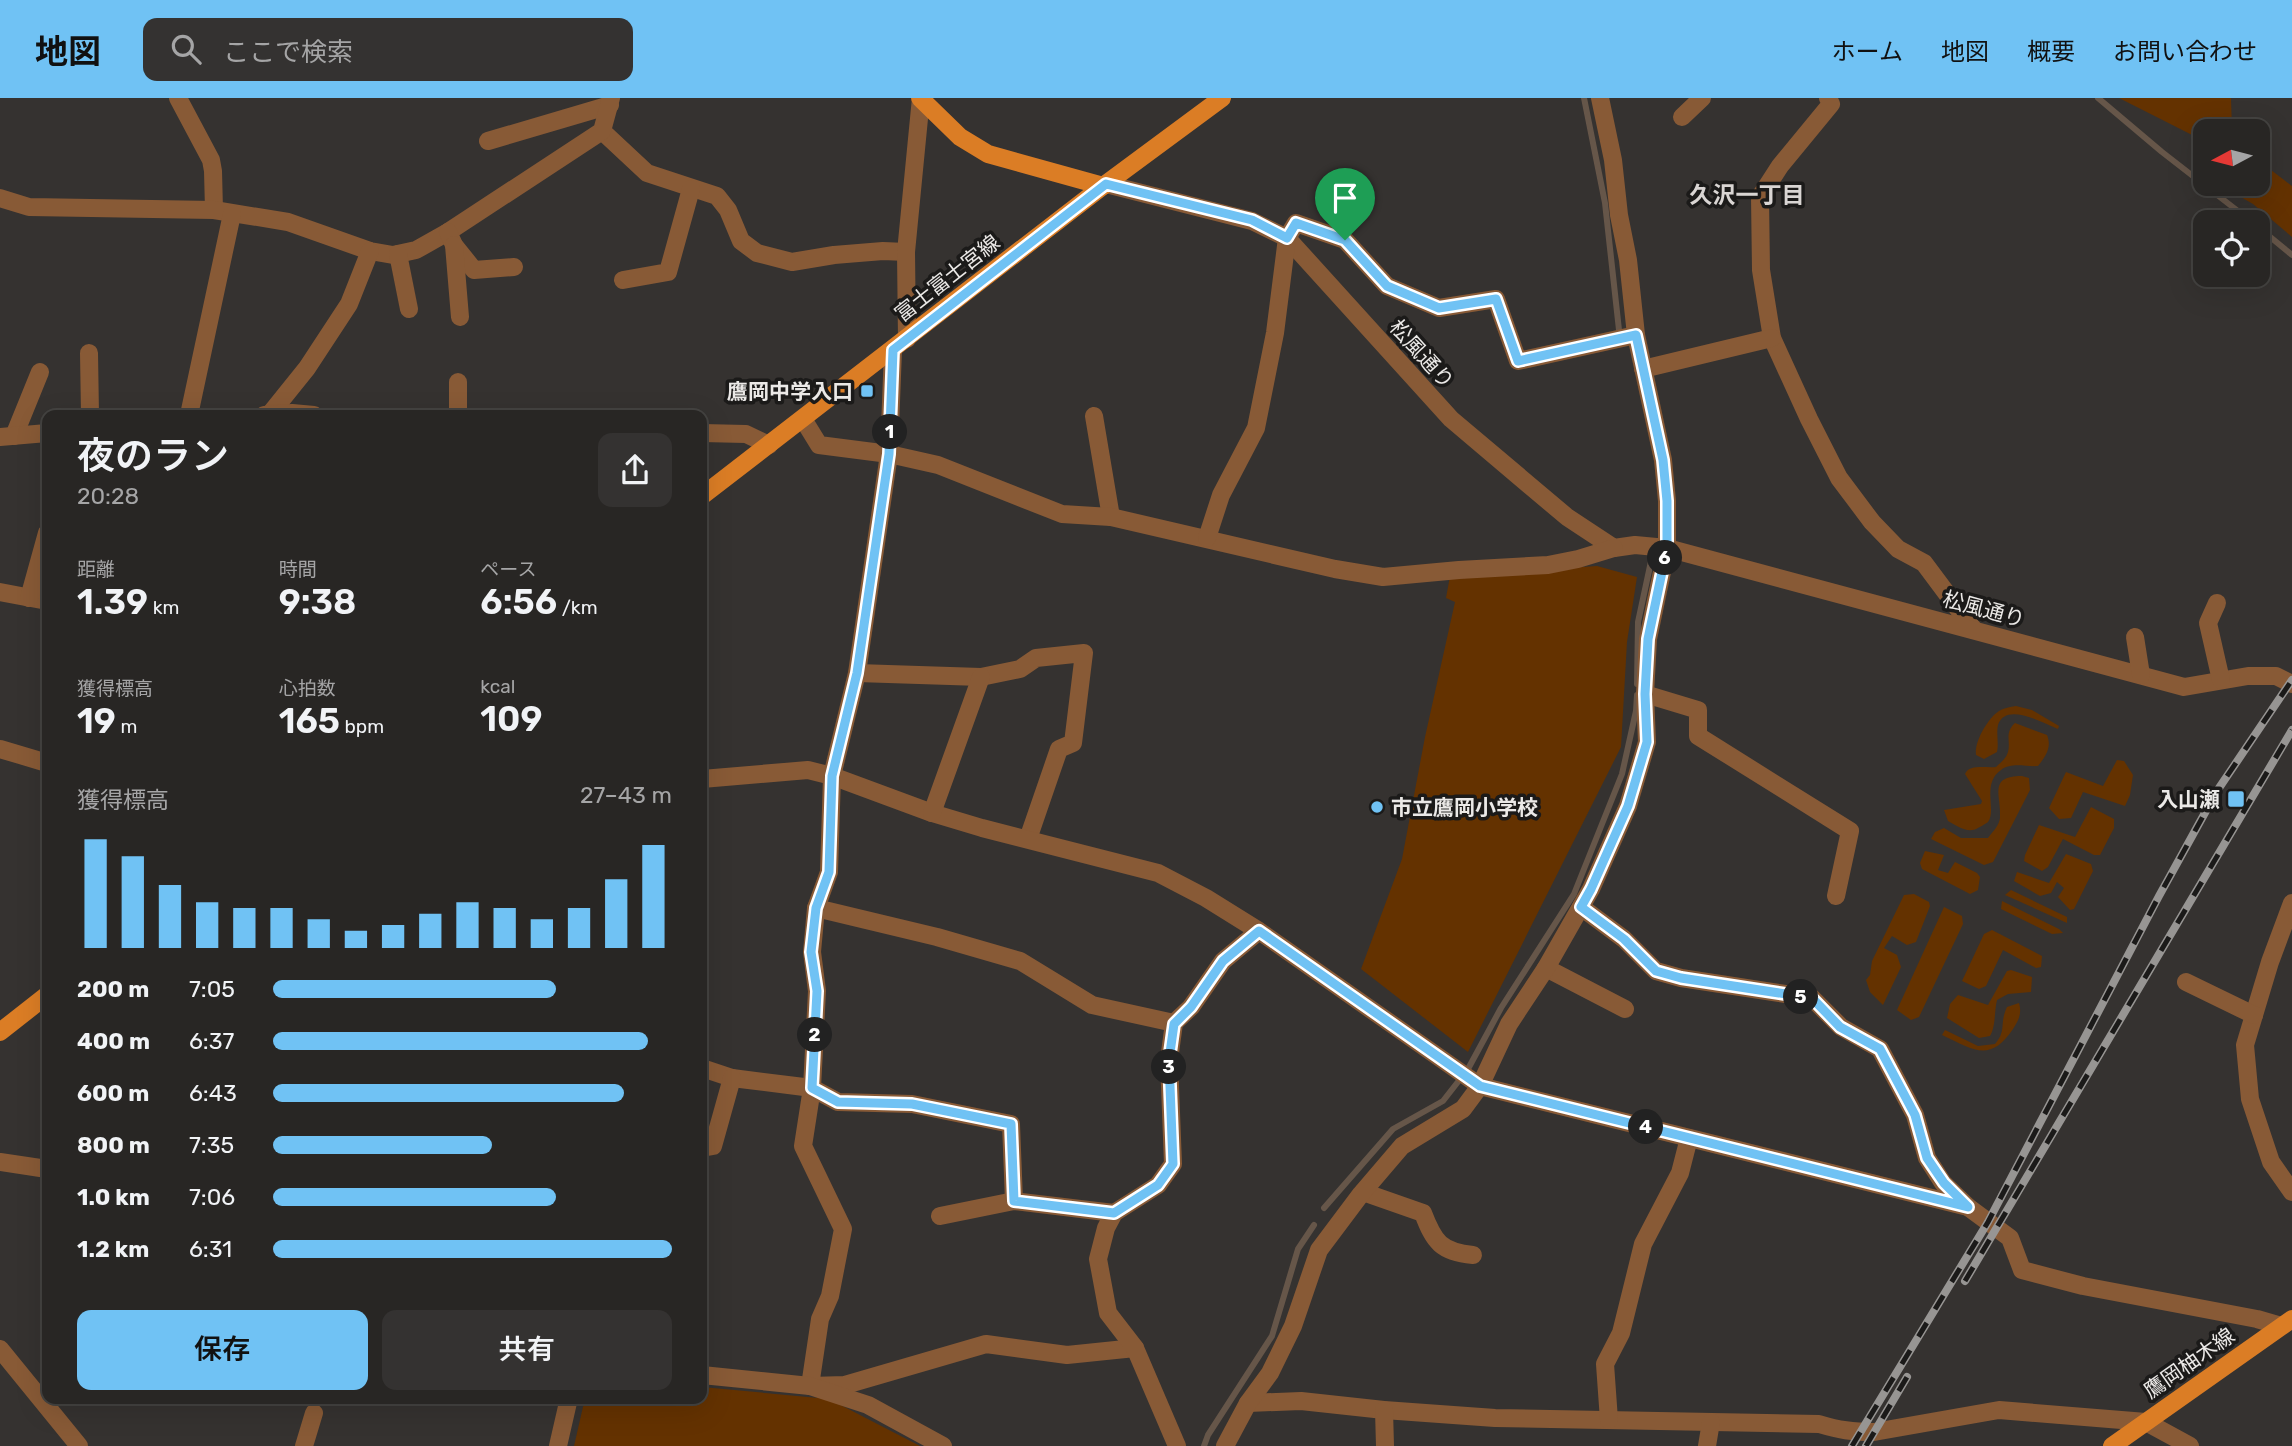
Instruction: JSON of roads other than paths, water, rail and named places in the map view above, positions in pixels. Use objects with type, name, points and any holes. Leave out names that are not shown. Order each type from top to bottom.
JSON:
[{"type":"main road","name":"松風通り","points":[[920,98],[960,137],[988,154],[1104,185]]},
{"type":"main road","name":"富士富士宮線","points":[[707,492],[1104,185],[1222,98]]},
{"type":"main road","points":[[0,1032],[42,999]]},
{"type":"main road","name":"鷹岡柚木線","points":[[2112,1446],[2287,1322]]},
{"type":"street","points":[[178,98],[211,160],[223,212],[190,410]]},
{"type":"street","points":[[810,1386],[820,1319],[830,1296],[843,1228],[803,1146],[812,1088],[817,991],[811,952],[816,908],[829,872],[832,776],[857,673],[889,454],[920,98]]},
{"type":"street","points":[[1225,1446],[1248,1404],[1270,1373],[1293,1325],[1319,1250],[1402,1146],[1463,1109],[1509,1024],[1546,968],[1591,889],[1628,806],[1647,742],[1645,694],[1648,639],[1664,548],[1667,501],[1663,460],[1636,335],[1613,160],[1600,98]]},
{"type":"street","points":[[1682,117],[1702,98]]},
{"type":"street","points":[[1833,100],[1780,166],[1760,197],[1761,270],[1772,338],[1839,478],[1872,522],[1898,549],[1924,563],[1974,631]]},
{"type":"street","points":[[0,198],[29,207],[223,212],[288,222],[370,251],[393,255],[451,239],[602,131],[610,102]]},
{"type":"street","points":[[488,141],[610,102]]},
{"type":"street","points":[[602,131],[646,173],[717,197],[728,210],[741,241],[757,253],[792,262],[834,255],[906,252]]},
{"type":"street","name":"松風通り","points":[[1104,185],[1252,220],[1287,238],[1451,419],[1567,517],[1614,548],[1635,545],[1664,548],[2184,687],[2248,676],[2276,676],[2291,684]]},
{"type":"street","points":[[624,280],[667,272],[691,189]]},
{"type":"street","points":[[1207,538],[1221,495],[1256,428],[1275,333],[1287,238],[1296,223],[1345,240],[1387,286],[1439,308],[1496,299],[1518,361],[1636,335]]},
{"type":"street","points":[[451,239],[474,270],[514,267]]},
{"type":"street","points":[[451,239],[460,317]]},
{"type":"street","points":[[273,410],[307,368],[349,304],[370,251]]},
{"type":"street","points":[[398,254],[409,309]]},
{"type":"street","points":[[1643,369],[1772,338]]},
{"type":"street","points":[[89,353],[90,410]]},
{"type":"street","points":[[7,437],[40,372]]},
{"type":"street","points":[[458,382],[458,410]]},
{"type":"street","points":[[1094,415],[1111,517]]},
{"type":"street","points":[[803,419],[818,444],[889,454],[938,465],[1062,514],[1111,517],[1383,578],[1548,565],[1614,548]]},
{"type":"street","points":[[707,433],[746,434],[769,445]]},
{"type":"street","points":[[7,437],[42,434]]},
{"type":"street","points":[[29,598],[42,551]]},
{"type":"street","points":[[0,592],[42,600]]},
{"type":"street","points":[[2217,603],[2208,622],[2221,680]]},
{"type":"street","points":[[2135,637],[2141,675]]},
{"type":"street","points":[[857,673],[981,677],[1020,669],[1036,658],[1084,653],[1073,743],[1059,749],[1028,839]]},
{"type":"street","points":[[932,813],[981,677]]},
{"type":"street","points":[[1645,694],[1698,710],[1698,736],[1850,831],[1836,896]]},
{"type":"street","points":[[0,749],[42,762]]},
{"type":"street","points":[[707,779],[808,770],[832,776],[932,813],[1158,873],[1206,898],[1259,931],[1477,1084],[1968,1207]]},
{"type":"street","points":[[2292,903],[2270,962],[2245,1045],[2250,1099],[2271,1162],[2292,1192]]},
{"type":"street","points":[[1581,907],[1624,939],[1656,971],[1681,978],[1812,998],[1840,1027],[1880,1049],[1915,1115],[1927,1158],[1944,1183],[1968,1207],[2010,1238],[2022,1270],[2083,1286],[2257,1319],[2287,1322]]},
{"type":"street","points":[[816,908],[937,937],[1020,961],[1092,1005],[1174,1024]]},
{"type":"street","points":[[1177,1446],[1135,1348],[1108,1313],[1098,1259],[1106,1228],[1114,1213],[1158,1185],[1173,1164],[1169,1060],[1174,1024],[1191,1007],[1223,961],[1259,931]]},
{"type":"street","points":[[1546,968],[1625,1009]]},
{"type":"street","points":[[2186,982],[2254,1015]]},
{"type":"street","points":[[707,1070],[732,1078],[812,1088],[838,1102],[912,1104],[1011,1124],[1014,1201]]},
{"type":"street","points":[[707,1147],[713,1146],[732,1078]]},
{"type":"street","points":[[1609,1420],[1605,1364],[1621,1333],[1643,1244],[1679,1174],[1689,1138]]},
{"type":"street","points":[[0,1162],[42,1168]]},
{"type":"street","points":[[1363,1192],[1423,1213],[1432,1236],[1453,1254],[1473,1255]]},
{"type":"street","points":[[940,1216],[1014,1201],[1114,1213]]},
{"type":"street","points":[[707,1376],[810,1386],[845,1385],[986,1344],[1067,1355],[1135,1348]]},
{"type":"street","points":[[0,1349],[42,1401]]},
{"type":"street","points":[[810,1386],[868,1405],[943,1446]]},
{"type":"street","points":[[1248,1404],[1301,1401],[1495,1418],[1819,1424],[1844,1432],[1874,1432],[1999,1410],[2146,1422],[2190,1446]]},
{"type":"street","points":[[45,1404],[79,1446]]},
{"type":"street","points":[[558,1446],[568,1404]]},
{"type":"street","points":[[1384,1410],[1385,1446]]},
{"type":"street","points":[[304,1446],[314,1413]]},
{"type":"street","points":[[1707,1446],[1711,1422]]},
{"type":"waterway","points":[[1584,98],[1605,203],[1619,330]]},
{"type":"waterway","points":[[2098,98],[2237,210]]},
{"type":"waterway","points":[[2270,237],[2292,255]]},
{"type":"waterway","points":[[1637,684],[1638,622],[1653,552]]},
{"type":"waterway","points":[[1324,1208],[1393,1129],[1443,1101],[1468,1069],[1501,1008],[1574,894],[1622,774],[1637,695]]},
{"type":"waterway","points":[[1204,1446],[1208,1435],[1272,1336],[1298,1249],[1314,1225]]},
{"type":"railway","points":[[1852,1446],[1988,1222],[2217,791],[2292,680]]},
{"type":"railway","points":[[1965,1281],[2292,730]]},
{"type":"railway","points":[[1866,1446],[1907,1377]]},
{"type":"place","name":"鷹岡中学入口","points":[[867,391]]},
{"type":"place","name":"入山瀬","points":[[2236,799]]},
{"type":"place","name":"市立鷹岡小学校","points":[[1377,807]]},
{"type":"district","name":"久沢一丁目","points":[[1747,195]]}]
